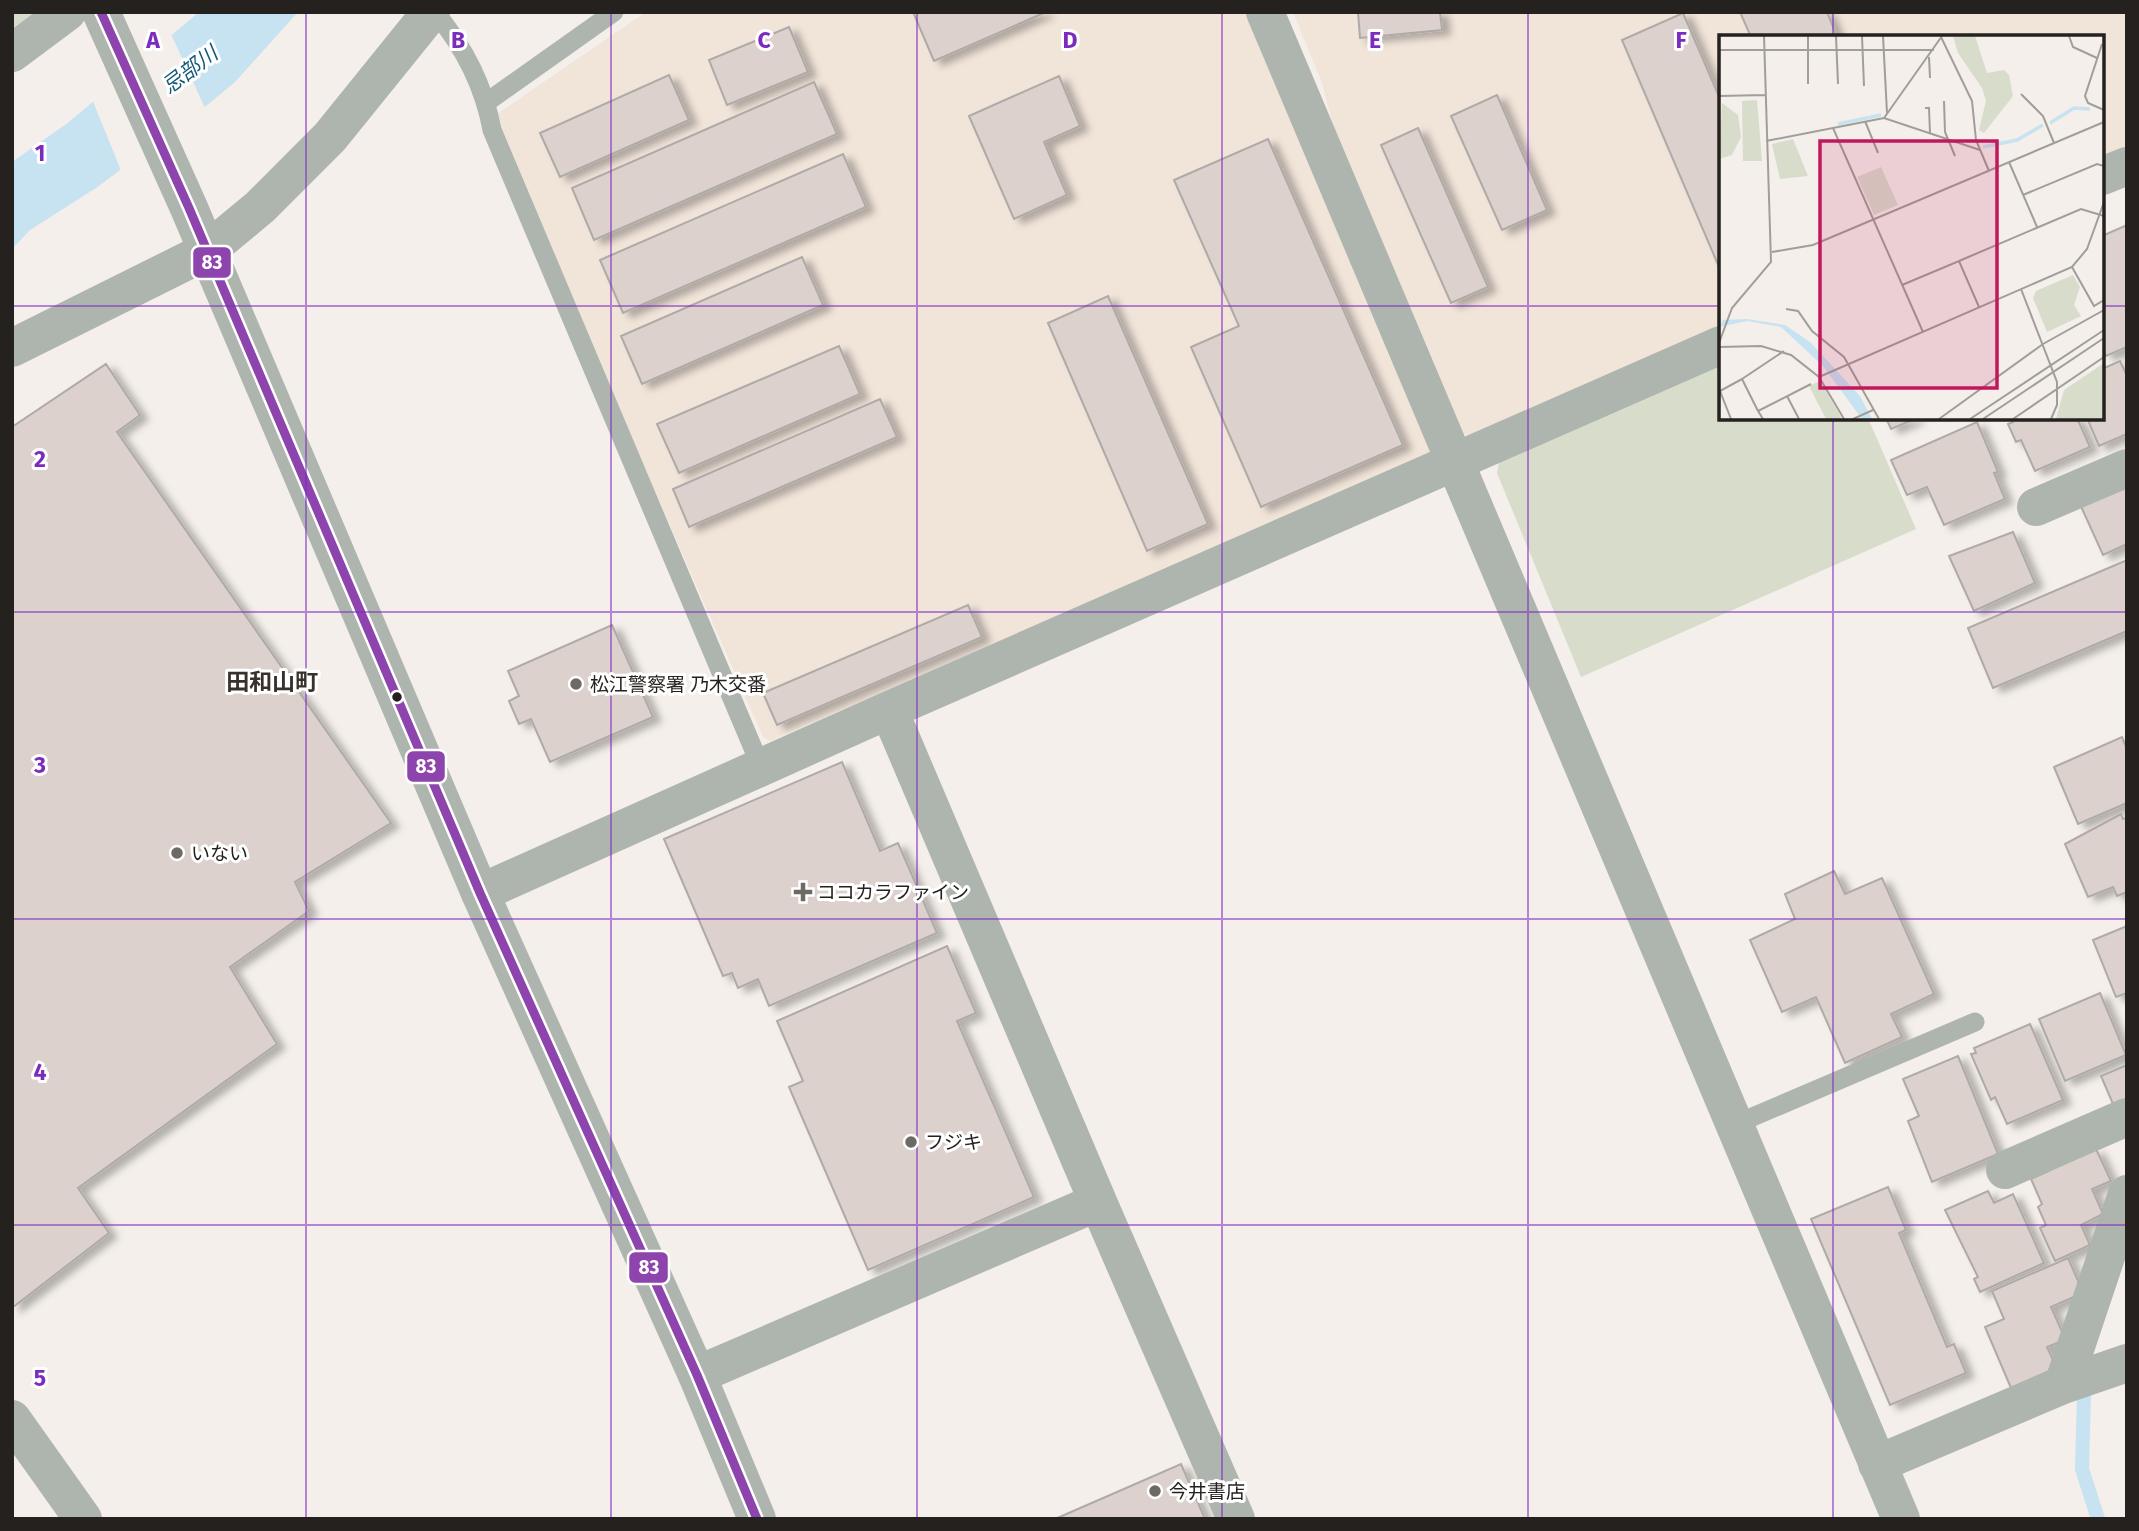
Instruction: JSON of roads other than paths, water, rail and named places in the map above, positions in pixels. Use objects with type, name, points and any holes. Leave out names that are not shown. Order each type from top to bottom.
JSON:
[{"type":"street","points":[[12,53],[67,12]]},
{"type":"street","points":[[12,348],[207,251],[260,206],[330,137],[433,12]]},
{"type":"street","points":[[1265,12],[1901,1519]]},
{"type":"street","points":[[103,17],[189,208],[480,893],[697,1375],[757,1519]]},
{"type":"street","points":[[2104,175],[2127,166]]},
{"type":"street","points":[[480,893],[761,766],[1719,346]]},
{"type":"street","points":[[2036,507],[2127,468]]},
{"type":"street","points":[[888,710],[1236,1519]]},
{"type":"street","points":[[2005,1170],[2127,1118]]},
{"type":"street","points":[[2063,1385],[2127,1194]]},
{"type":"street","points":[[697,1375],[1098,1202]]},
{"type":"street","points":[[1877,1464],[2063,1385],[2127,1363]]},
{"type":"street","points":[[12,1419],[83,1519]]},
{"type":"lane","points":[[433,12],[458,40],[487,102],[492,130],[761,766]]},
{"type":"lane","points":[[487,102],[614,12]]},
{"type":"lane","points":[[1736,1124],[1975,1022]]},
{"type":"water","name":"忌部川","points":[[199,12],[298,12],[235,82],[96,188],[30,230],[12,249],[12,162],[69,122]]},
{"type":"waterway","points":[[2084,1394],[2082,1469],[2098,1519]]},
{"type":"place","name":"松江警察署 乃木交番","points":[[576,684]]},
{"type":"place","name":"いない","points":[[177,853]]},
{"type":"place","name":"ココカラファイン","points":[[803,892]]},
{"type":"place","name":"フジキ","points":[[911,1142]]},
{"type":"place","name":"今井書店","points":[[1155,1491]]},
{"type":"district","name":"田和山町","points":[[272,682]]}]
